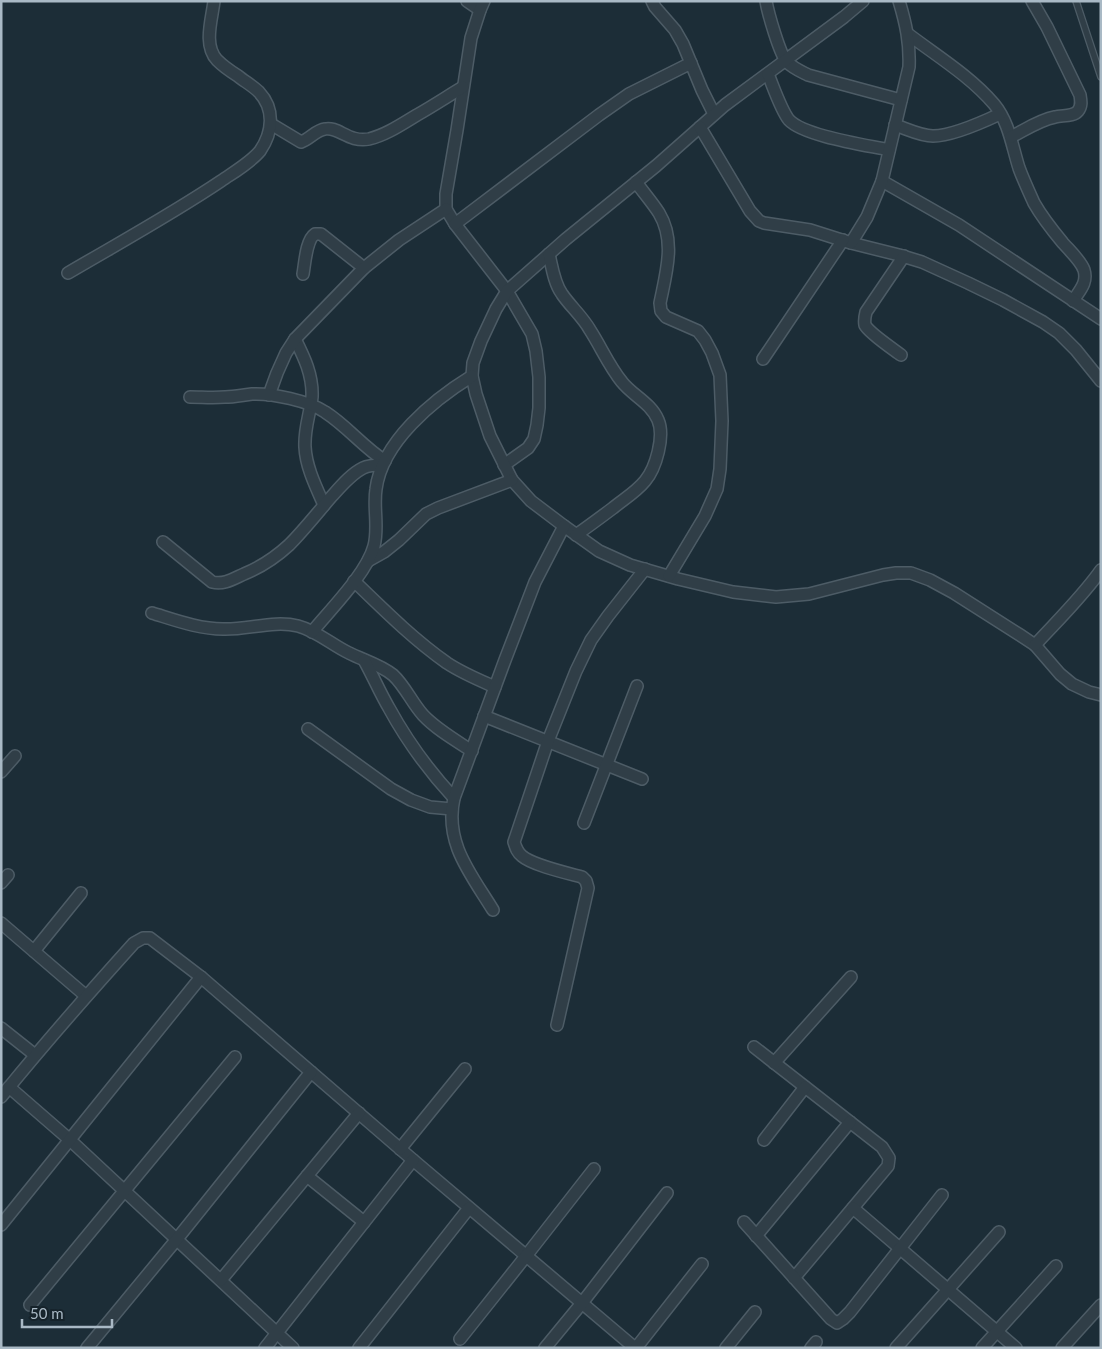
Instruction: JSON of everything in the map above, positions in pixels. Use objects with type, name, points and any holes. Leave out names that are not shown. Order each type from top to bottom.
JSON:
[{"type":"street","points":[[68,273],[244,166],[259,152],[268,137],[271,112],[266,101],[258,91],[215,58],[210,50],[209,39],[214,1]]},
{"type":"street","points":[[467,1],[482,6],[471,38],[446,194],[446,209],[455,224],[507,291],[532,334],[539,377],[538,425],[534,439],[528,448],[504,465]]},
{"type":"street","points":[[652,1],[684,44],[702,90],[714,114]]},
{"type":"street","points":[[766,1],[785,61],[794,68],[808,75],[901,100]]},
{"type":"street","points":[[863,1],[714,114],[507,291],[496,309],[473,363],[472,376],[476,394],[490,436],[512,480],[531,501],[599,551],[630,565],[733,592],[776,597],[809,594],[883,575],[911,573],[930,580],[954,593],[1035,645],[1060,674],[1072,684],[1101,695]]},
{"type":"street","points":[[763,359],[847,241],[867,217],[882,181],[909,67],[910,48],[908,34],[899,1]]},
{"type":"street","points":[[1011,138],[1055,116],[1074,114],[1079,110],[1081,104],[1080,95],[1047,27],[1032,1]]},
{"type":"street","points":[[908,34],[978,88],[995,106],[1005,122],[1034,203],[1051,229],[1084,268],[1086,277],[1084,285],[1073,301]]},
{"type":"street","points":[[455,224],[629,94],[691,63]]},
{"type":"street","points":[[768,74],[786,115],[800,128],[813,133],[890,150]]},
{"type":"street","points":[[271,124],[302,142],[325,128],[332,128],[353,138],[369,139],[395,128],[464,87]]},
{"type":"street","points":[[895,125],[934,136],[950,133],[983,122],[1000,114]]},
{"type":"street","points":[[700,126],[750,211],[759,221],[810,230],[904,256],[968,283],[1003,300],[1059,333],[1076,350],[1101,381]]},
{"type":"street","points":[[882,181],[967,230],[1101,320]]},
{"type":"street","points":[[636,182],[659,213],[666,230],[669,247],[660,303],[661,311],[666,317],[698,331],[712,353],[720,376],[722,431],[720,469],[716,488],[705,516],[669,576]]},
{"type":"street","points":[[270,395],[277,373],[295,338],[364,268],[399,240],[446,209]]},
{"type":"street","points":[[303,274],[309,242],[312,236],[316,234],[321,234],[364,268]]},
{"type":"street","points":[[549,254],[562,295],[590,330],[623,384],[652,410],[659,421],[658,456],[653,470],[645,481],[630,495],[576,535]]},
{"type":"street","points":[[901,355],[872,333],[865,325],[864,318],[866,312],[904,256]]},
{"type":"street","points":[[295,338],[306,361],[312,397],[305,429],[304,447],[308,465],[324,505]]},
{"type":"street","points":[[312,632],[368,561],[374,546],[376,490],[378,476],[383,463],[401,435],[430,406],[454,387],[472,376]]},
{"type":"street","points":[[190,397],[223,398],[253,394],[270,395],[310,404],[344,425],[383,463]]},
{"type":"street","points":[[163,542],[212,582],[220,584],[227,582],[255,569],[290,544],[350,477],[362,468],[383,463]]},
{"type":"street","points":[[368,561],[384,552],[399,540],[426,514],[512,480]]},
{"type":"street","points":[[492,910],[460,857],[452,836],[453,804],[535,582],[564,526]]},
{"type":"street","points":[[557,1025],[588,888],[586,881],[582,877],[532,862],[523,857],[517,851],[514,842],[548,741],[576,671],[591,640],[645,569]]},
{"type":"street","points":[[1035,645],[1101,570]]},
{"type":"street","points":[[354,581],[390,616],[448,663],[495,687]]},
{"type":"street","points":[[152,613],[206,628],[222,630],[288,624],[312,632],[393,675],[424,716],[472,751]]},
{"type":"street","points":[[364,660],[389,708],[453,804]]},
{"type":"street","points":[[584,823],[637,686]]},
{"type":"street","points":[[484,716],[642,779]]},
{"type":"street","points":[[308,729],[404,796],[430,807],[453,804]]},
{"type":"street","points":[[1,772],[15,756]]},
{"type":"street","points":[[34,951],[81,893]]},
{"type":"street","points":[[1,923],[86,996]]},
{"type":"street","points":[[1,1097],[35,1055],[134,943],[143,938],[150,938],[201,977],[400,1150],[635,1348],[702,1264]]},
{"type":"street","points":[[774,1063],[851,976]]},
{"type":"street","points":[[1,1224],[201,977]]},
{"type":"street","points":[[1,1028],[35,1055]]},
{"type":"street","points":[[754,1047],[882,1148],[889,1158],[888,1166],[794,1278]]},
{"type":"street","points":[[30,1305],[235,1057]]},
{"type":"street","points":[[400,1150],[465,1069]]},
{"type":"street","points":[[87,1348],[311,1072]]},
{"type":"street","points":[[9,1087],[70,1140],[293,1348]]},
{"type":"street","points":[[764,1140],[805,1087]]},
{"type":"street","points":[[221,1280],[359,1113]]},
{"type":"street","points":[[756,1236],[850,1122]]},
{"type":"street","points":[[265,1348],[412,1160]]},
{"type":"street","points":[[460,1338],[594,1169]]},
{"type":"street","points":[[307,1176],[364,1222]]},
{"type":"street","points":[[545,1348],[667,1193]]},
{"type":"street","points":[[744,1222],[831,1319],[837,1322],[844,1319],[850,1312],[942,1195]]},
{"type":"street","points":[[359,1348],[468,1208]]},
{"type":"street","points":[[853,1208],[1016,1348]]},
{"type":"street","points":[[896,1348],[999,1232]]},
{"type":"street","points":[[982,1348],[1056,1266]]},
{"type":"street","points":[[1062,1348],[1101,1305]]},
{"type":"street","points":[[726,1348],[755,1312]]},
{"type":"lane","points":[[1076,1],[1101,77]]}]
